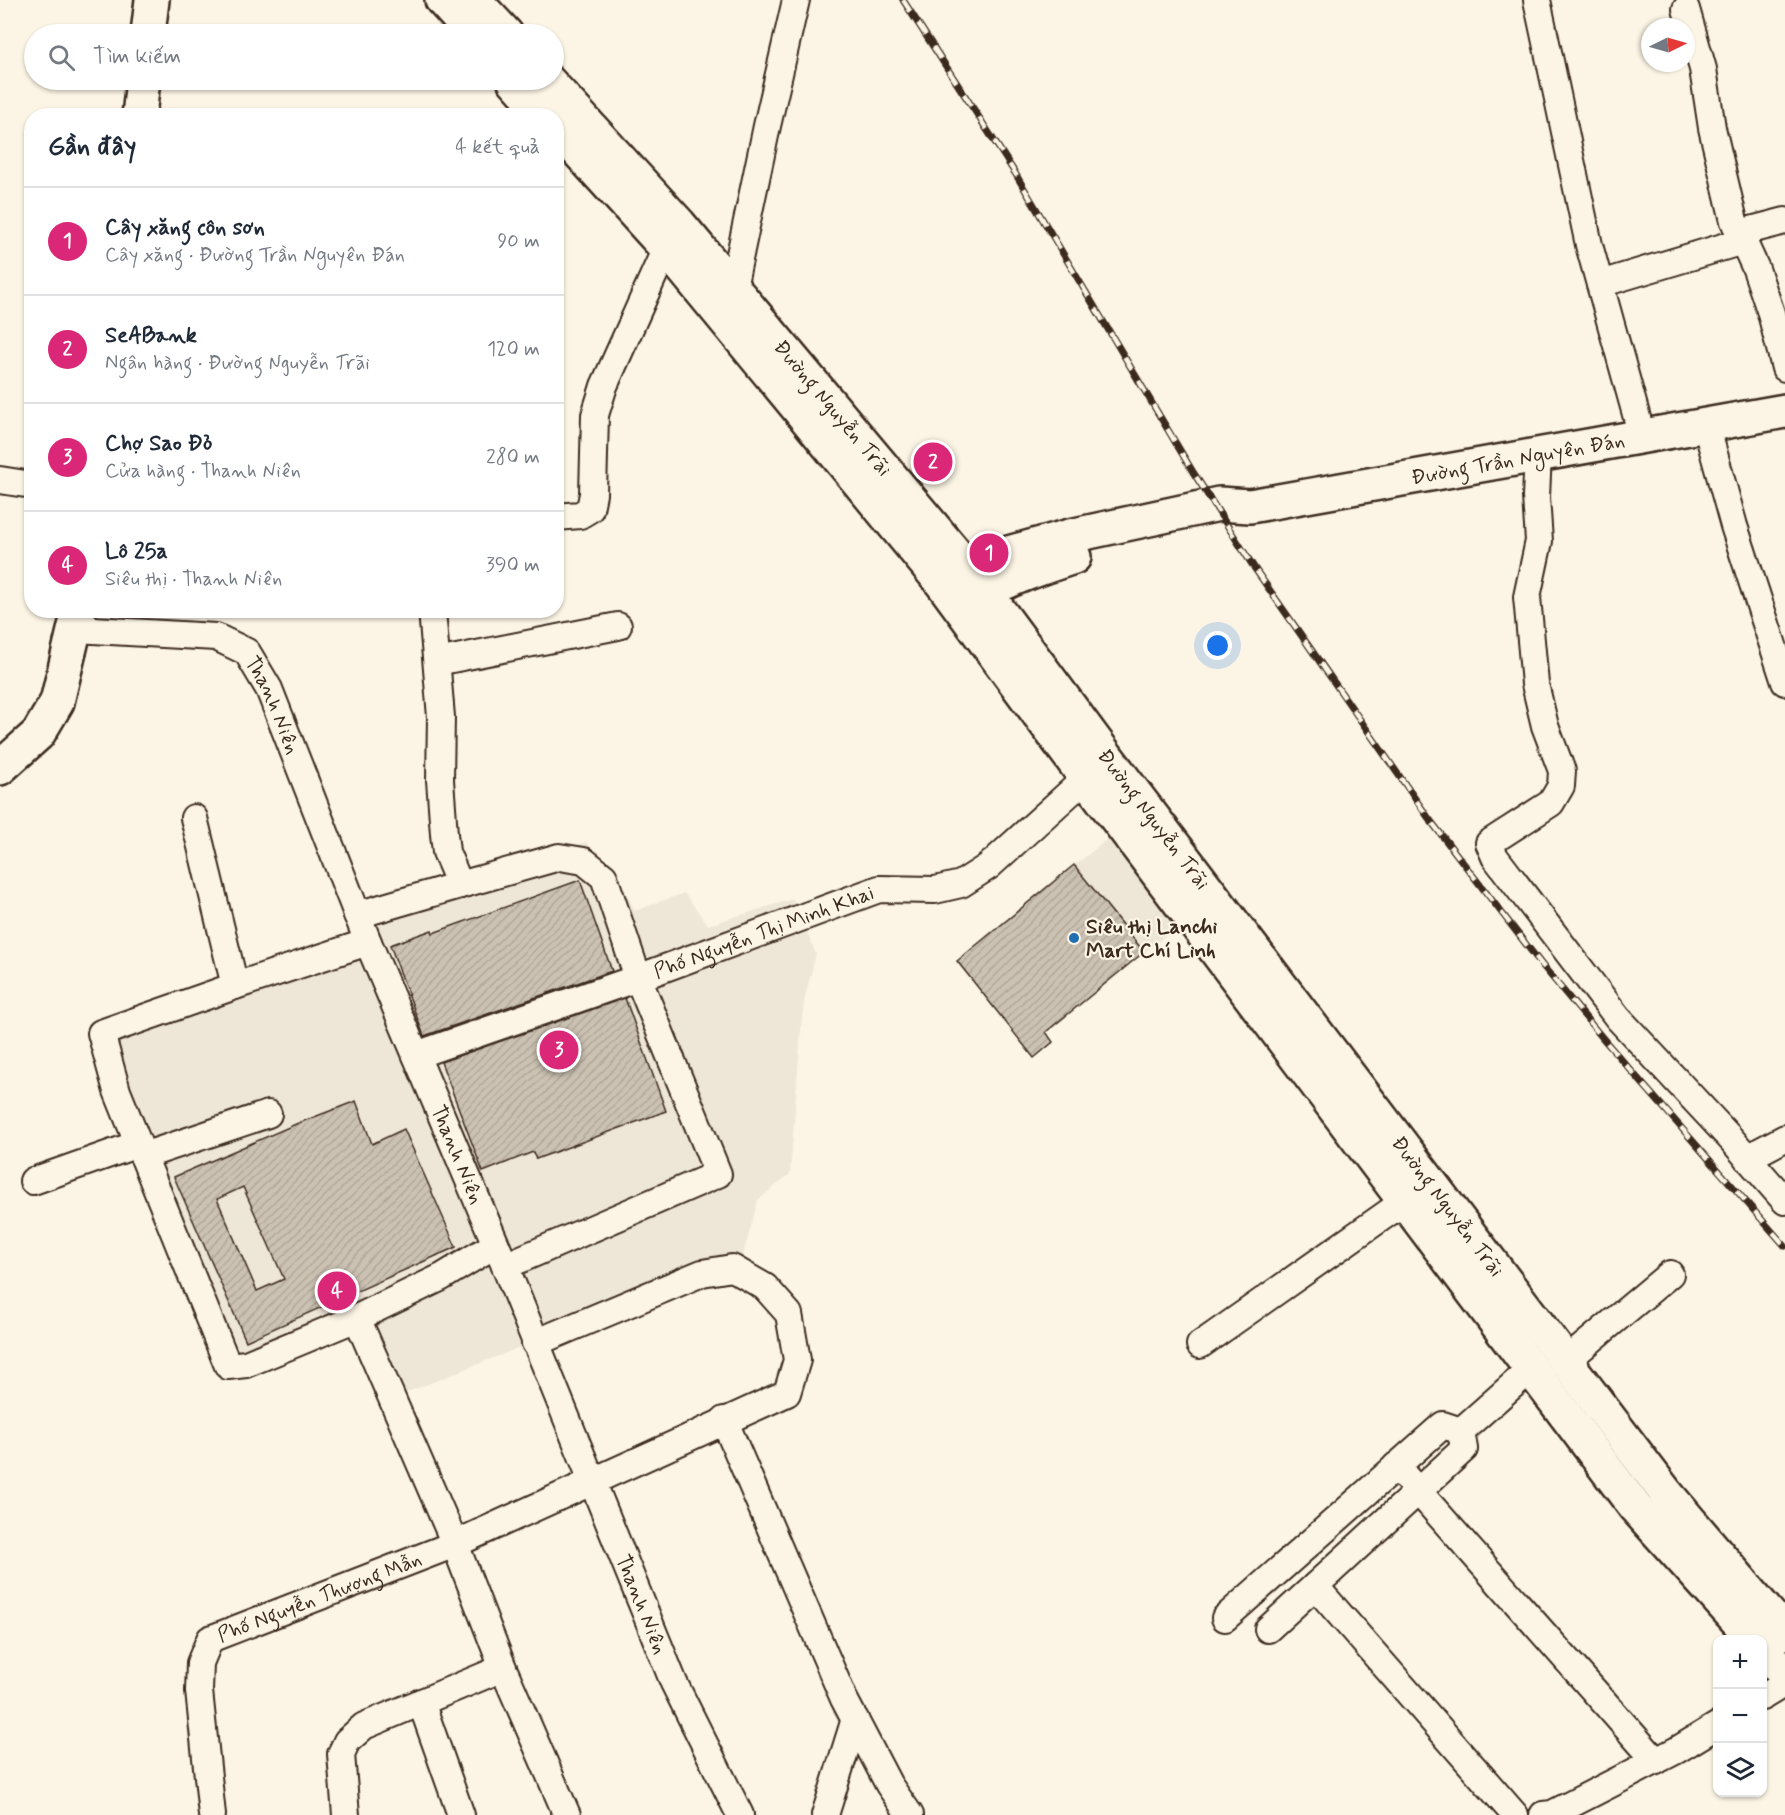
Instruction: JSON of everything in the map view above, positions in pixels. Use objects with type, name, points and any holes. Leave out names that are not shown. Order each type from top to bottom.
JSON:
[{"type":"highway","points":[[149,24],[152,0]]},
{"type":"highway","points":[[441,0],[464,24]]},
{"type":"highway","points":[[474,0],[497,24]]},
{"type":"highway","points":[[140,108],[142,90]]},
{"type":"highway","points":[[522,90],[539,108]]},
{"type":"highway","name":"Đường Nguyễn Trãi","points":[[555,90],[672,236],[963,587]]},
{"type":"highway","name":"Đường Nguyễn Trãi","points":[[564,135],[672,236],[733,288],[963,587],[1098,769],[1405,1201],[1635,1507],[1750,1635]]},
{"type":"highway","name":"Đường Trần Nguyên Đán","points":[[963,587],[1070,536],[1219,504],[1250,506],[1538,453],[1785,411]]},
{"type":"highway","points":[[0,768],[38,734],[57,702],[78,620]]},
{"type":"highway","name":"Đường Nguyễn Trãi","points":[[1098,769],[1566,1361],[1666,1493],[1785,1633]]},
{"type":"highway","points":[[1767,1653],[1785,1672]]},
{"type":"street","points":[[733,288],[796,0]]},
{"type":"street","points":[[1537,0],[1589,245],[1642,436]]},
{"type":"street","points":[[1686,9],[1703,69],[1712,128],[1734,221],[1756,269],[1771,313],[1785,368]]},
{"type":"street","points":[[1600,284],[1785,221]]},
{"type":"street","points":[[564,516],[580,515],[590,509],[593,494],[595,415],[604,386],[672,236]]},
{"type":"street","points":[[1706,425],[1734,526],[1785,682]]},
{"type":"street","points":[[1538,453],[1536,496],[1539,541],[1527,597],[1534,684],[1545,726],[1562,771],[1561,786],[1551,803],[1489,843],[1495,857],[1618,1018],[1785,1201]]},
{"type":"street","points":[[0,480],[24,484]]},
{"type":"street","points":[[433,618],[441,717],[440,780],[445,843],[446,852],[460,885]]},
{"type":"street","name":"Thanh Niên","points":[[78,620],[216,637],[247,652],[269,689],[368,942],[501,1256],[674,1683],[740,1815]]},
{"type":"street","points":[[437,663],[618,626]]},
{"type":"street","name":"Phố Nguyễn Thị Minh Khai","points":[[416,1055],[638,978],[879,889],[935,890],[961,884],[989,866],[1098,769]]},
{"type":"street","points":[[194,818],[235,986]]},
{"type":"street","points":[[357,915],[559,857],[584,861],[604,877],[638,978],[718,1174],[501,1256],[483,1252],[442,1277],[357,1318],[246,1364],[228,1366],[117,1091],[101,1033],[368,942]]},
{"type":"street","points":[[33,1181],[268,1114]]},
{"type":"street","points":[[1747,1158],[1785,1138]]},
{"type":"street","points":[[1200,1345],[1405,1201]]},
{"type":"street","name":"Phố Nguyễn Thượng Mẫn","points":[[212,1815],[199,1691],[200,1663],[210,1639],[455,1544],[787,1393],[797,1360],[789,1314],[765,1287],[732,1268],[702,1273],[535,1343]]},
{"type":"street","points":[[1566,1361],[1670,1274]]},
{"type":"street","points":[[357,1318],[455,1544],[503,1668],[567,1815]]},
{"type":"street","points":[[1461,1431],[1531,1369]]},
{"type":"street","points":[[724,1420],[844,1699],[889,1785],[910,1815]]},
{"type":"street","points":[[1226,1618],[1443,1425],[1461,1431]]},
{"type":"street","points":[[1268,1629],[1464,1449],[1461,1431]]},
{"type":"street","points":[[1396,1467],[1656,1761]]},
{"type":"street","points":[[1315,1586],[1515,1815]]},
{"type":"street","points":[[346,1815],[341,1754],[347,1741],[364,1726],[503,1668]]},
{"type":"street","points":[[1767,1694],[1785,1683]]},
{"type":"street","points":[[421,1702],[461,1815]]},
{"type":"street","points":[[825,1815],[855,1719]]},
{"type":"street","points":[[1544,1815],[1552,1814],[1656,1761],[1713,1728]]},
{"type":"shaded area","name":"Siêu thị Lanchi Mart Chí Linh","points":[[1111,836],[1180,924],[1046,1032],[1053,1042],[1034,1058],[957,961]]},
{"type":"shaded area","points":[[586,842],[621,882],[635,911],[684,893],[708,925],[793,899],[816,954],[802,1017],[790,1174],[758,1200],[742,1259],[405,1393],[370,1317],[238,1361],[158,1174],[118,1042],[355,958],[383,942],[370,918]]},
{"type":"building","name":"Siêu thị Lanchi Mart Chí Linh","points":[[1074,865],[1144,952],[1046,1032],[1053,1042],[1034,1058],[957,961]]},
{"type":"building","points":[[580,880],[612,971],[424,1036],[390,945],[432,930],[433,933]]},
{"type":"building","points":[[625,998],[666,1111],[536,1159],[533,1152],[483,1172],[441,1062]]},
{"type":"building","points":[[356,1101],[372,1144],[404,1129],[456,1247],[246,1341],[174,1177],[296,1124]],"holes":[[[243,1187],[284,1279],[257,1291],[217,1199]]]},
{"type":"railway","points":[[903,0],[1015,173],[1193,472],[1255,569],[1430,820],[1542,965],[1606,1042],[1785,1246]]},
{"type":"place","name":"SeABank","points":[[933,462]]},
{"type":"place","name":"Cây xăng côn sơn","points":[[989,553]]},
{"type":"place","name":"Siêu thị Lanchi Mart Chí Linh","points":[[1074,938]]},
{"type":"place","name":"Chợ Sao Đỏ","points":[[559,1050]]},
{"type":"place","name":"Lô 25a","points":[[337,1291]]}]
